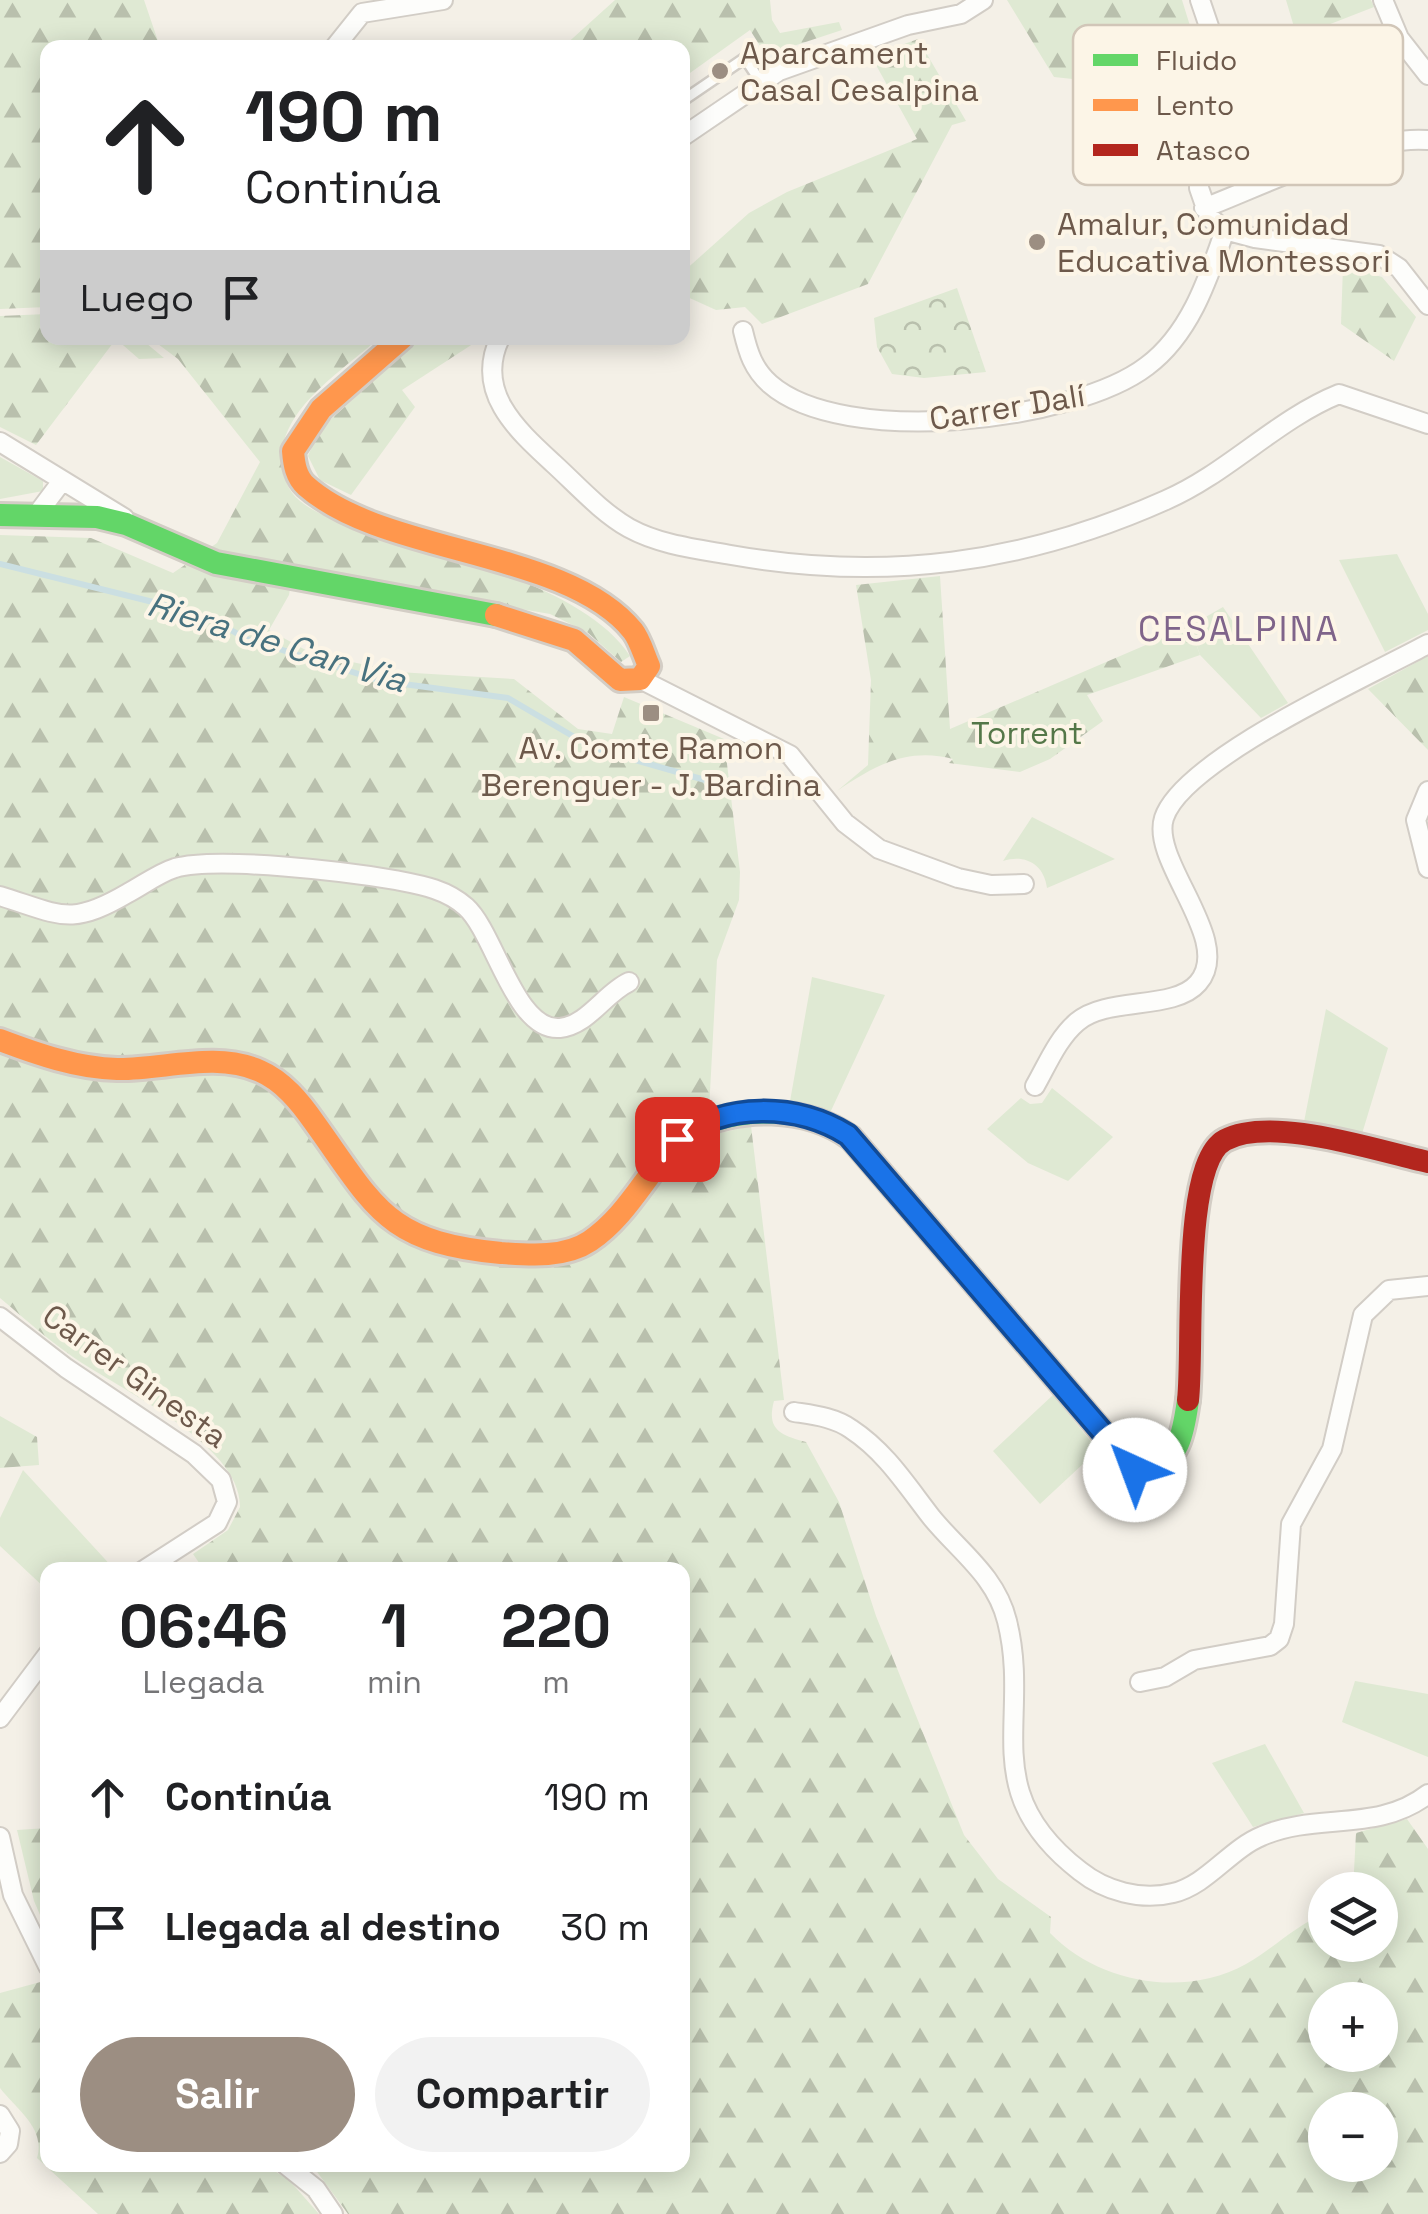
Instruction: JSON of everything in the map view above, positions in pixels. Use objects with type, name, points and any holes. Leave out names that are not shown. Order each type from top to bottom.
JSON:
[{"type":"street","points":[[341,40],[362,14],[443,0]]},
{"type":"street","points":[[690,131],[760,81],[908,25],[961,14],[984,0]]},
{"type":"street","points":[[1200,0],[1208,25]]},
{"type":"street","points":[[1383,0],[1394,25]]},
{"type":"street","points":[[1403,42],[1428,75]]},
{"type":"street","points":[[1403,139],[1428,140]]},
{"type":"street","points":[[1200,185],[1204,208],[1225,230],[1303,246],[1379,255],[1399,268],[1428,305]]},
{"type":"street","points":[[1204,208],[1267,185]]},
{"type":"street","name":"Carrer Dalí","points":[[743,331],[752,363],[768,383],[790,399],[828,410],[931,423],[1044,407],[1113,386],[1151,363],[1190,317],[1225,230]]},
{"type":"street","points":[[394,345],[312,418],[293,451],[298,475],[319,495],[356,514],[494,558],[598,606],[633,633],[644,649],[648,666],[640,679]]},
{"type":"street","points":[[498,345],[492,374],[500,406],[544,455],[620,522],[687,547],[838,570],[974,560],[1074,533],[1165,501],[1340,394],[1428,424]]},
{"type":"street","points":[[0,442],[150,534]]},
{"type":"street","points":[[38,513],[62,481]]},
{"type":"street","points":[[0,516],[38,513],[98,517],[150,534],[216,563],[516,619],[574,640],[620,680],[640,679],[790,755],[845,823],[879,850],[958,878],[991,885],[1024,884]]},
{"type":"street","points":[[1035,1086],[1078,1022],[1094,1012],[1186,992],[1202,977],[1206,956],[1201,927],[1164,840],[1163,819],[1170,805],[1244,741],[1428,644]]},
{"type":"street","points":[[1428,792],[1416,820],[1428,868]]},
{"type":"street","points":[[0,896],[55,914],[82,916],[177,867],[258,866],[381,878],[438,890],[463,904],[486,934],[525,1010],[544,1025],[560,1028],[577,1022],[629,982]]},
{"type":"street","points":[[0,1040],[73,1064],[113,1068],[222,1064],[266,1073],[309,1115],[352,1179],[383,1215],[409,1232],[453,1245],[544,1254],[583,1245],[620,1218],[643,1175],[664,1148],[706,1120],[750,1112],[807,1117],[848,1135],[1119,1456],[1135,1470],[1146,1472],[1166,1461],[1180,1439],[1192,1338],[1199,1184],[1214,1149],[1228,1138],[1291,1136],[1428,1162]]},
{"type":"street","points":[[1140,1682],[1165,1677],[1194,1660],[1270,1646],[1279,1639],[1284,1624],[1290,1524],[1332,1449],[1364,1315],[1389,1290],[1428,1286]]},
{"type":"street","name":"Carrer Ginesta","points":[[0,1317],[194,1454],[221,1480],[227,1502],[217,1523],[156,1562]]},
{"type":"street","points":[[794,1412],[834,1420],[878,1450],[999,1594],[1012,1648],[1012,1754],[1024,1799],[1042,1833],[1058,1852],[1100,1885],[1149,1896],[1176,1893],[1258,1837],[1401,1812],[1428,1794]]},
{"type":"street","points":[[0,1718],[40,1665]]},
{"type":"street","points":[[0,1837],[17,1904],[40,1950]]},
{"type":"street","points":[[0,2115],[10,2131],[8,2144],[0,2153]]},
{"type":"street","points":[[295,2172],[316,2189],[333,2214]]},
{"type":"lane","points":[[690,96],[745,58],[760,81]]},
{"type":"green space","points":[[0,0],[144,0],[158,40],[40,40],[40,307],[0,309]]},
{"type":"green space","points":[[615,0],[770,0],[772,20],[780,33],[839,22],[842,30],[766,55],[750,30],[690,73],[690,40],[571,40]]},
{"type":"green space","points":[[1007,0],[1182,0],[1190,25],[1073,25],[1073,79],[1054,77]]},
{"type":"green space","points":[[1286,0],[1371,0],[1374,7],[1328,25],[1293,25]]},
{"type":"green space","points":[[918,39],[966,121],[952,125],[868,284],[762,324],[745,307],[716,310],[690,298],[690,266],[749,213],[787,192],[917,139],[871,56]]},
{"type":"green space","points":[[1343,266],[1382,277],[1416,317],[1394,361],[1341,324]]},
{"type":"green space","points":[[957,288],[986,372],[924,378],[892,374],[877,347],[874,318]]},
{"type":"green space","points":[[40,314],[40,345],[111,345],[36,445],[0,427],[0,316]]},
{"type":"green space","points":[[123,345],[148,345],[164,358],[139,359]]},
{"type":"green space","points":[[159,345],[371,345],[316,392],[288,430],[282,468],[293,494],[309,508],[330,518],[483,567],[553,595],[610,633],[630,656],[621,662],[587,632],[550,614],[293,569],[289,595],[269,630],[311,653],[398,672],[514,679],[578,729],[612,734],[624,697],[724,739],[740,872],[739,900],[717,960],[709,1111],[716,1134],[751,1126],[784,1400],[774,1401],[772,1419],[783,1434],[806,1442],[839,1502],[876,1616],[964,1835],[998,1879],[1051,1917],[1050,1933],[1070,1950],[1117,1974],[1170,1983],[1222,1975],[1246,1964],[1308,1922],[1308,1962],[1398,1962],[1398,1872],[1354,1872],[1356,1833],[1407,1819],[1428,1849],[1428,2214],[348,2214],[317,2172],[690,2172],[690,1562],[198,1562],[193,1554],[228,1530],[240,1507],[235,1484],[221,1462],[175,1421],[73,1357],[0,1298],[0,535],[91,538],[173,573],[217,543],[260,462],[178,359]]},
{"type":"green space","points":[[413,345],[471,345],[402,390],[415,407],[351,495],[320,480],[308,456],[319,430]]},
{"type":"green space","points":[[0,457],[43,481],[43,491],[0,499]]},
{"type":"green space","points":[[1397,554],[1428,614],[1428,630],[1385,652],[1339,560]]},
{"type":"green space","name":"Torrent","points":[[940,576],[950,729],[1190,626],[1200,655],[1087,695],[1103,721],[1050,759],[1020,772],[949,763],[953,759],[921,755],[878,767],[837,791],[868,765],[871,680],[856,585]]},
{"type":"green space","points":[[1223,607],[1288,703],[1261,718],[1200,655],[1190,626]]},
{"type":"green space","points":[[1428,656],[1428,750],[1368,689]]},
{"type":"green space","points":[[1032,817],[1115,859],[1047,888],[1042,873],[1032,863],[1019,859],[1003,861]]},
{"type":"green space","points":[[812,977],[885,995],[829,1115],[789,1107]]},
{"type":"green space","points":[[1326,1009],[1388,1048],[1361,1137],[1303,1127]]},
{"type":"green space","points":[[1052,1088],[1113,1137],[1068,1181],[1028,1163],[987,1129],[1021,1098],[1030,1104],[1042,1103]]},
{"type":"green space","points":[[1053,1395],[1098,1450],[1040,1504],[993,1451]]},
{"type":"green space","points":[[0,1416],[37,1437],[39,1465],[0,1468]]},
{"type":"green space","points":[[23,1470],[108,1562],[40,1562],[40,1583],[0,1546],[0,1518]]},
{"type":"green space","points":[[1355,1681],[1428,1694],[1428,1757],[1342,1722]]},
{"type":"green space","points":[[1265,1744],[1304,1813],[1253,1827],[1212,1763]]},
{"type":"green space","points":[[40,1829],[40,1915],[34,1901],[17,1830]]},
{"type":"green space","points":[[40,1982],[40,2161],[33,2128],[0,2088],[0,1993]]},
{"type":"green space","points":[[52,2172],[276,2172],[289,2180],[319,2214],[98,2214]]},
{"type":"waterway","name":"Riera de Can Via","points":[[0,564],[211,619],[247,639],[381,681],[508,698],[593,748],[719,784]]},
{"type":"traffic: fast","points":[[0,515],[97,517],[126,524],[216,563],[496,615]]},
{"type":"traffic: fast","points":[[690,1130],[730,1116],[772,1113],[813,1119],[851,1138],[1128,1462],[1146,1469],[1166,1460],[1178,1443],[1188,1400]]},
{"type":"traffic: slow","points":[[394,345],[321,409],[293,451],[296,470],[306,486],[339,509],[380,526],[565,583],[603,604],[633,631],[649,666],[640,679],[620,680],[574,640],[496,615]]},
{"type":"traffic: slow","points":[[0,1040],[57,1059],[102,1068],[225,1062],[260,1071],[297,1100],[387,1216],[432,1240],[462,1248],[535,1255],[558,1253],[590,1241],[618,1216],[690,1130]]},
{"type":"traffic: jam","points":[[1188,1400],[1196,1219],[1211,1156],[1225,1140],[1245,1133],[1296,1133],[1428,1162]]},
{"type":"place","name":"Aparcament Casal Cesalpina","points":[[720,71]]},
{"type":"place","name":"Amalur, Comunidad Educativa Montessori","points":[[1037,242]]},
{"type":"place","name":"Av. Comte Ramon Berenguer - J. Bardina","points":[[651,713]]},
{"type":"district","name":"CESALPINA","points":[[1239,629]]},
{"type":"route","points":[[677,1139],[706,1120],[731,1112],[807,1117],[848,1135],[1119,1456],[1135,1470]]}]
